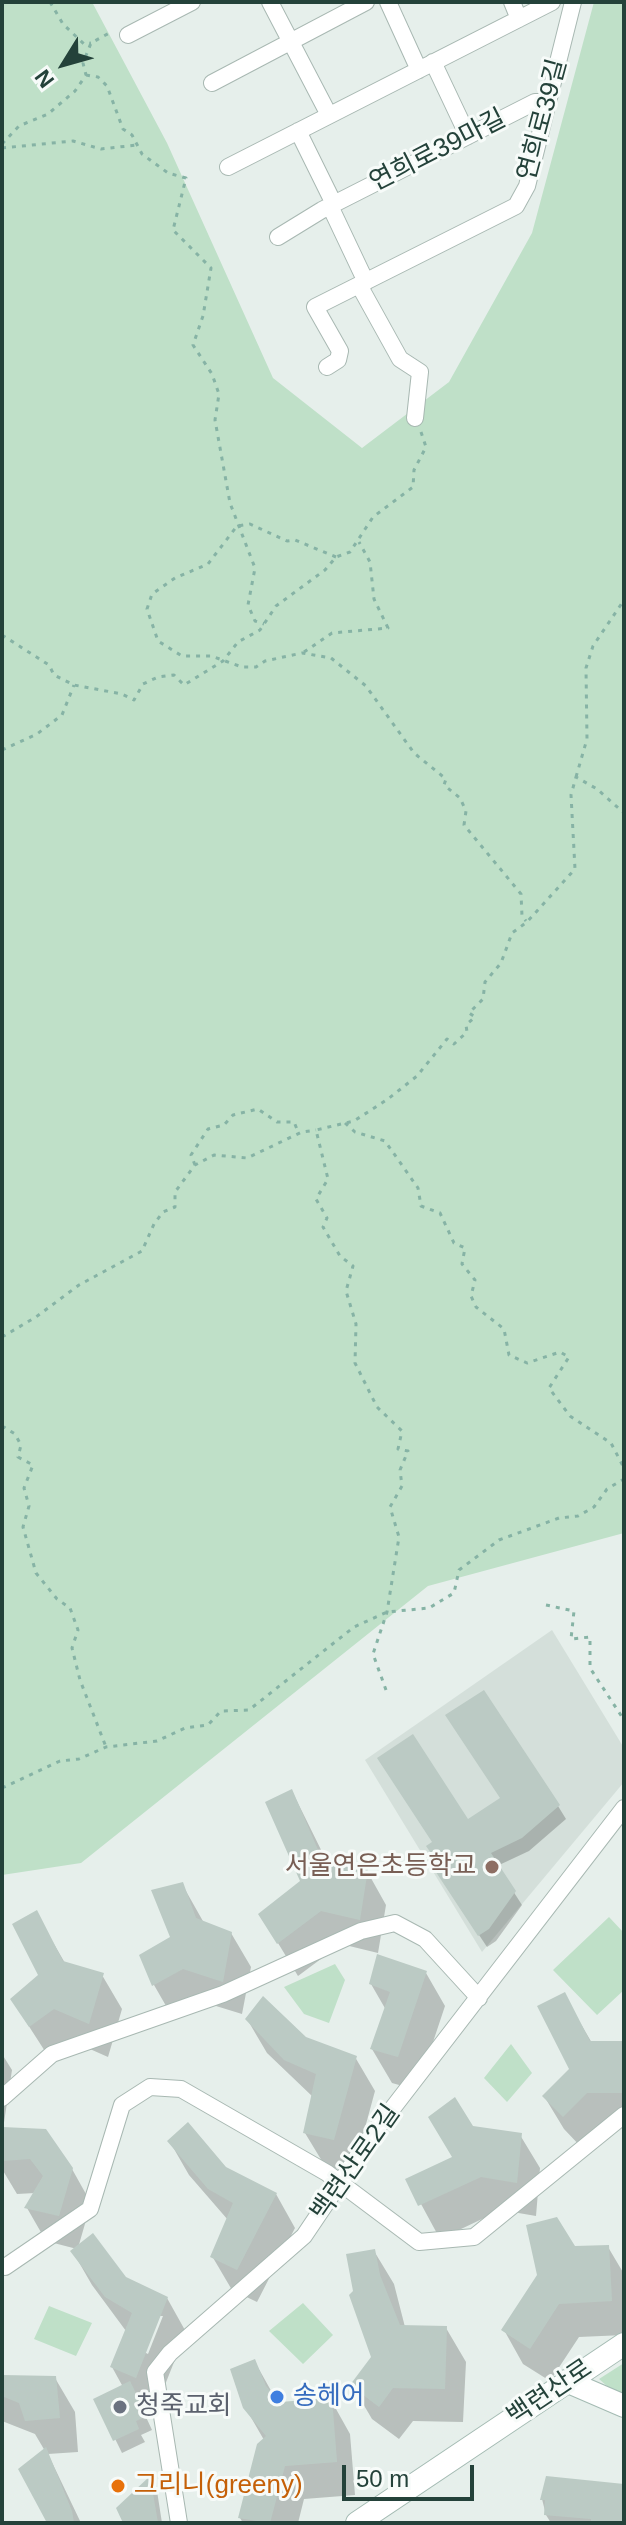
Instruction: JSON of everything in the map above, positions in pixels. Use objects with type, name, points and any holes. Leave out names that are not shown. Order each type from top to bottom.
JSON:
[{"type":"main road","name":"백련산로","points":[[357,2523],[624,2344]]},
{"type":"main road","points":[[566,2381],[624,2406]]},
{"type":"street","points":[[128,35],[192,2]]},
{"type":"street","points":[[270,2],[329,115]]},
{"type":"street","points":[[212,83],[366,2]]},
{"type":"street","points":[[388,2],[468,136]]},
{"type":"street","points":[[512,2],[519,19]]},
{"type":"street","points":[[228,167],[552,2]]},
{"type":"street","name":"연희로39길","points":[[327,367],[338,360],[340,351],[315,307],[516,206],[527,186],[573,2]]},
{"type":"street","name":"연희로39마길","points":[[278,237],[332,205],[535,102],[548,102]]},
{"type":"street","points":[[298,131],[332,205],[362,283],[400,359],[420,372],[415,418]]},
{"type":"street","name":"백련산로2길","points":[[179,2523],[155,2372],[170,2353],[304,2236],[372,2135],[624,1808]]},
{"type":"street","points":[[2,2098],[52,2054],[223,1994],[361,1931],[395,1923],[425,1939],[479,1998]]},
{"type":"street","points":[[5,2267],[90,2209],[122,2105],[150,2087],[181,2089],[340,2183],[419,2242],[474,2237],[624,2115]]},
{"type":"path","points":[[50,2],[63,24],[84,44],[112,30],[128,35]]},
{"type":"path","points":[[2,146],[19,126],[48,114],[75,91],[86,75],[83,63],[91,43]]},
{"type":"path","points":[[86,75],[98,77],[107,86],[123,129],[142,154],[168,173],[186,178],[173,230],[211,268],[203,316],[193,345],[212,374],[219,394],[215,420],[237,526],[255,568],[248,605],[255,621],[264,624]]},
{"type":"path","points":[[2,146],[73,141],[101,149],[137,145]]},
{"type":"path","points":[[2,635],[49,665],[54,675],[74,685],[122,694],[134,700],[143,684],[158,677],[174,675],[184,685],[223,661],[238,642],[264,624],[276,606],[325,570],[336,557],[350,552],[373,517],[413,487],[414,470],[426,447],[415,418]]},
{"type":"path","points":[[336,557],[295,540],[287,541],[250,524],[237,526],[208,564],[152,594],[147,609],[158,641],[182,656],[198,654],[256,667],[265,661],[302,653],[332,633],[388,628],[374,599],[370,562],[359,542]]},
{"type":"path","points":[[2,1337],[36,1317],[79,1285],[142,1251],[163,1212],[175,1207],[175,1192],[195,1165],[214,1155],[247,1158],[299,1134],[345,1123],[388,1099],[417,1076],[447,1039],[454,1044],[467,1032],[466,1025],[475,1017],[469,1013],[483,999],[485,982],[501,963],[512,933],[527,922],[575,869],[571,795],[587,739],[586,668],[593,646],[624,600]]},
{"type":"path","points":[[302,653],[331,658],[366,686],[414,753],[446,779],[444,785],[460,798],[466,811],[464,825],[521,894],[522,916],[527,922]]},
{"type":"path","points":[[2,750],[37,734],[62,715],[74,685]]},
{"type":"path","points":[[576,777],[597,789],[624,813]]},
{"type":"path","points":[[195,1165],[191,1155],[208,1129],[224,1125],[233,1115],[258,1109],[277,1122],[294,1122],[299,1134]]},
{"type":"path","points":[[345,1123],[355,1132],[385,1141],[418,1188],[421,1206],[440,1213],[454,1243],[465,1248],[462,1264],[475,1280],[471,1296],[476,1307],[504,1329],[509,1355],[527,1363],[560,1352],[569,1357],[549,1388],[570,1416],[611,1443],[624,1468]]},
{"type":"path","points":[[316,1130],[328,1179],[316,1199],[327,1218],[323,1227],[340,1256],[353,1266],[346,1291],[356,1324],[355,1363],[377,1407],[402,1431],[398,1449],[408,1451],[400,1470],[402,1486],[390,1507],[399,1537],[387,1612],[373,1654],[386,1690]]},
{"type":"path","points":[[2,1426],[15,1434],[21,1445],[18,1457],[33,1465],[24,1488],[29,1506],[23,1527],[36,1573],[57,1599],[70,1608],[78,1630],[72,1648],[80,1680],[106,1747]]},
{"type":"path","points":[[2,1788],[60,1761],[79,1759],[106,1747],[157,1741],[185,1728],[208,1725],[221,1711],[249,1710],[276,1692],[319,1652],[354,1627],[387,1612],[429,1608],[454,1593],[459,1570],[499,1540],[521,1529],[578,1516],[594,1507],[607,1489],[624,1479]]},
{"type":"path","points":[[546,1605],[574,1611],[571,1639],[590,1637],[590,1668],[624,1720]]},
{"type":"shaded area","name":"서울연은초등학교","points":[[552,1630],[624,1748],[624,1782],[482,1952],[365,1760]]},
{"type":"green space","points":[[2,2],[92,2],[167,143],[273,378],[362,448],[449,382],[532,233],[594,2],[624,2],[624,1533],[428,1586],[81,1863],[2,1875]]},
{"type":"green space","points":[[609,1917],[624,1933],[624,1990],[597,2015],[553,1970]]},
{"type":"green space","points":[[335,1964],[345,1980],[329,2023],[304,2014],[284,1987]]},
{"type":"green space","points":[[511,2044],[532,2073],[507,2102],[484,2078]]},
{"type":"green space","points":[[303,2303],[333,2335],[303,2364],[269,2331]]},
{"type":"green space","points":[[49,2306],[92,2323],[76,2356],[34,2339]]},
{"type":"green space","points":[[624,2363],[624,2401],[599,2379]]},
{"type":"building","points":[[484,1690],[560,1805],[522,1838],[491,1853],[516,1891],[489,1929],[478,1936],[430,1863],[435,1859],[426,1846],[432,1842],[377,1758],[413,1734],[468,1819],[500,1798],[445,1715]]},
{"type":"building","points":[[292,1789],[324,1864],[368,1869],[360,1920],[321,1911],[277,1944],[258,1914],[300,1881],[265,1802]]},
{"type":"building","points":[[183,1882],[196,1918],[232,1932],[223,1982],[183,1969],[152,1986],[139,1955],[170,1937],[151,1890]]},
{"type":"building","points":[[37,1910],[63,1961],[104,1973],[89,2024],[54,2009],[29,2027],[10,1999],[38,1975],[12,1924]]},
{"type":"building","points":[[377,1954],[427,1971],[398,2057],[370,2049],[390,1992],[369,1984]]},
{"type":"building","points":[[565,1992],[590,2041],[624,2041],[624,2093],[587,2093],[563,2117],[542,2096],[569,2069],[537,2006]]},
{"type":"building","points":[[263,1996],[306,2037],[357,2056],[334,2140],[303,2133],[316,2074],[284,2060],[245,2019]]},
{"type":"building","points":[[455,2097],[473,2126],[522,2133],[517,2183],[481,2177],[418,2206],[405,2179],[452,2157],[428,2117]]},
{"type":"building","points":[[188,2122],[226,2167],[277,2193],[237,2270],[210,2257],[233,2203],[208,2189],[167,2141]]},
{"type":"building","points":[[2,2127],[46,2129],[73,2168],[59,2216],[24,2208],[43,2176],[30,2159],[2,2161]]},
{"type":"building","points":[[557,2217],[575,2246],[609,2245],[612,2301],[559,2304],[530,2349],[501,2330],[537,2275],[526,2225]]},
{"type":"building","points":[[93,2233],[126,2277],[168,2297],[136,2378],[110,2367],[132,2313],[105,2297],[70,2251]]},
{"type":"building","points":[[375,2249],[380,2275],[400,2325],[447,2326],[445,2389],[393,2388],[379,2407],[350,2385],[371,2357],[349,2295],[353,2291],[346,2254]]},
{"type":"building","points":[[255,2359],[266,2386],[280,2402],[332,2398],[337,2462],[285,2466],[270,2523],[238,2518],[257,2444],[266,2436],[243,2408],[230,2369]]},
{"type":"building","points":[[2,2375],[56,2376],[60,2418],[25,2421],[19,2403],[2,2396]]},
{"type":"building","name":"청죽교회","points":[[130,2381],[147,2416],[136,2421],[139,2429],[113,2441],[93,2399]]},
{"type":"building","points":[[46,2447],[74,2523],[47,2523],[18,2469]]},
{"type":"building","points":[[150,2476],[158,2523],[123,2523],[116,2508]]},
{"type":"building","points":[[546,2476],[624,2484],[624,2523],[591,2523],[591,2519],[544,2515],[545,2500],[540,2500]]},
{"type":"place","name":"서울연은초등학교","points":[[492,1867]]},
{"type":"place","name":"송헤어","points":[[277,2397]]},
{"type":"place","name":"청죽교회","points":[[120,2407]]},
{"type":"place","name":"그리니(greeny)","points":[[118,2486]]}]
